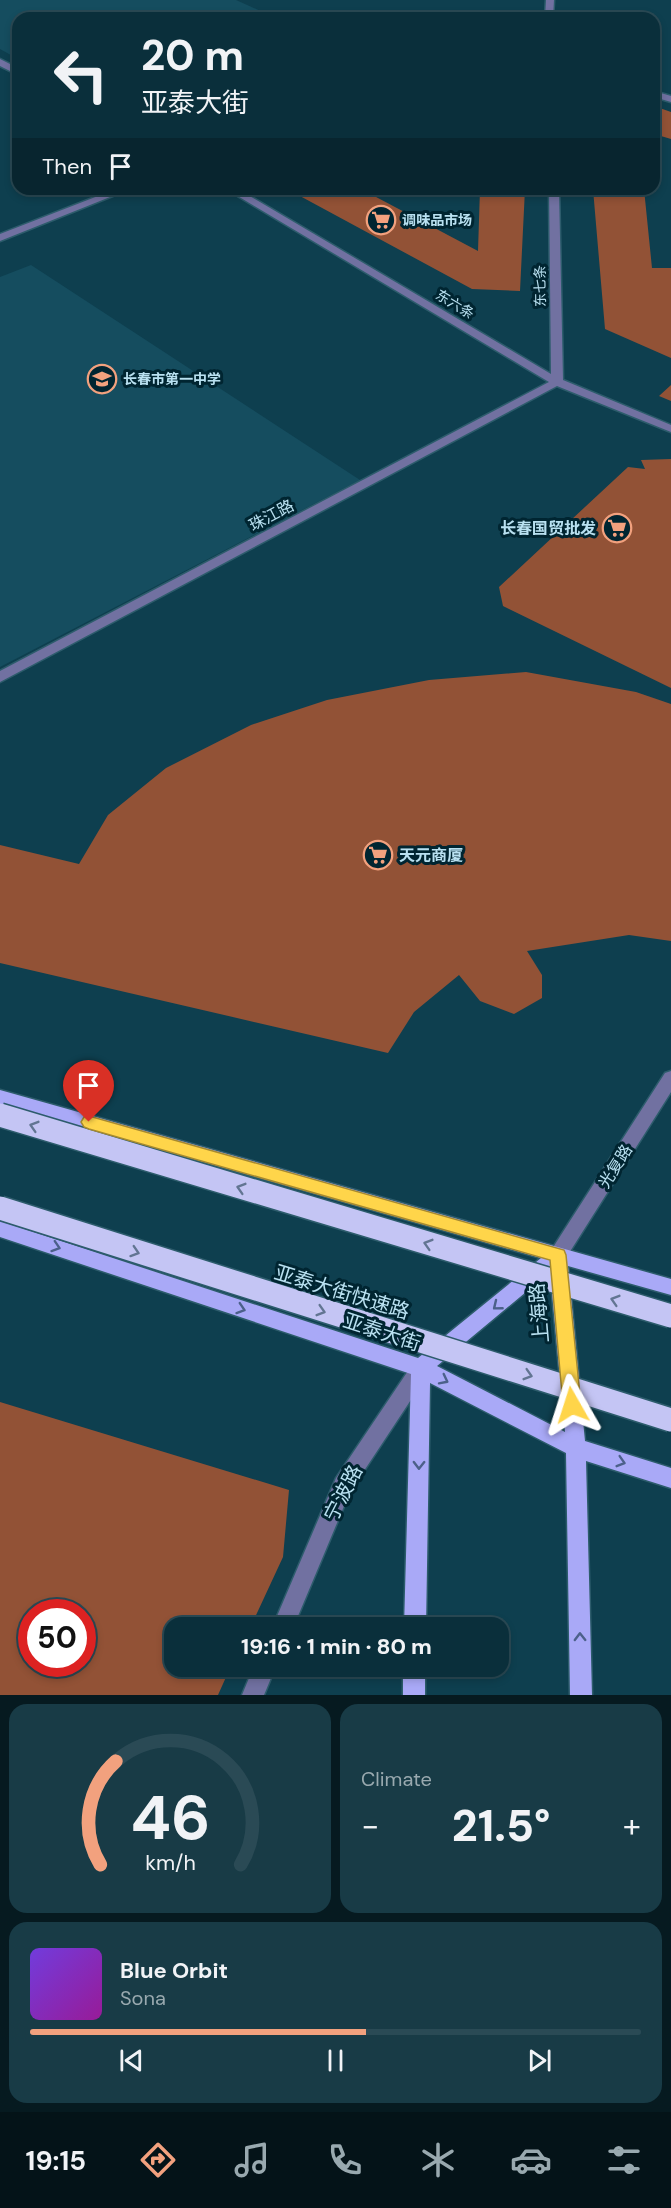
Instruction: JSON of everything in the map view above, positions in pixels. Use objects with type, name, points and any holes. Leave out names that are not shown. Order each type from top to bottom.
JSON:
[{"type":"highway","points":[[0,1115],[671,1317]]},
{"type":"highway","name":"亚泰大街快速路","points":[[0,1208],[671,1420]]},
{"type":"main road","points":[[0,1097],[671,1287]]},
{"type":"main road","name":"亚泰大街","points":[[0,1229],[421,1368],[576,1448],[671,1478]]},
{"type":"main road","name":"上海路","points":[[421,1368],[558,1255]]},
{"type":"main road","name":"上海路","points":[[558,1255],[576,1448],[581,1695]]},
{"type":"main road","points":[[415,1617],[421,1368]]},
{"type":"main road","points":[[414,1677],[414,1695]]},
{"type":"street","points":[[0,238],[110,195]]},
{"type":"street","name":"东六条","points":[[241,195],[557,382],[671,429]]},
{"type":"street","name":"东七条","points":[[554,195],[557,382]]},
{"type":"street","name":"珠江路","points":[[0,678],[557,382]]},
{"type":"street","name":"光复路","points":[[558,1255],[671,1078]]},
{"type":"street","name":"宁波路","points":[[287,1617],[343,1485],[421,1368]]},
{"type":"street","points":[[253,1695],[260,1677]]},
{"type":"shaded area","points":[[0,0],[236,0],[263,12],[12,12],[12,56],[0,49]]},
{"type":"shaded area","name":"长春市第一中学","points":[[31,265],[360,480],[0,667],[0,277]]},
{"type":"building","points":[[660,108],[671,112],[671,139],[660,136]]},
{"type":"building","name":"调味品市场","points":[[298,195],[372,195],[478,251],[480,195],[525,195],[520,291],[472,289]]},
{"type":"building","points":[[594,195],[645,195],[652,268],[671,268],[671,358],[605,329]]},
{"type":"building","points":[[671,385],[671,401],[659,396]]},
{"type":"building","name":"长春国贸批发","points":[[671,459],[671,688],[503,606],[499,587],[628,467],[645,469],[641,460]]},
{"type":"building","name":"天元商厦","points":[[526,672],[636,692],[671,704],[671,941],[629,935],[527,951],[542,975],[542,998],[514,1014],[480,1001],[459,975],[414,1012],[388,1053],[0,963],[0,845],[79,864],[108,815],[166,768],[251,725],[327,700],[429,680]]},
{"type":"building","points":[[0,1402],[289,1490],[283,1557],[255,1617],[164,1617],[164,1677],[226,1677],[218,1695],[0,1695]]},
{"type":"place","name":"调味品市场","points":[[381,220]]},
{"type":"place","name":"长春市第一中学","points":[[102,379]]},
{"type":"place","name":"长春国贸批发","points":[[617,528]]},
{"type":"place","name":"天元商厦","points":[[378,855]]},
{"type":"route","points":[[89,1122],[558,1255],[572,1405]]}]
